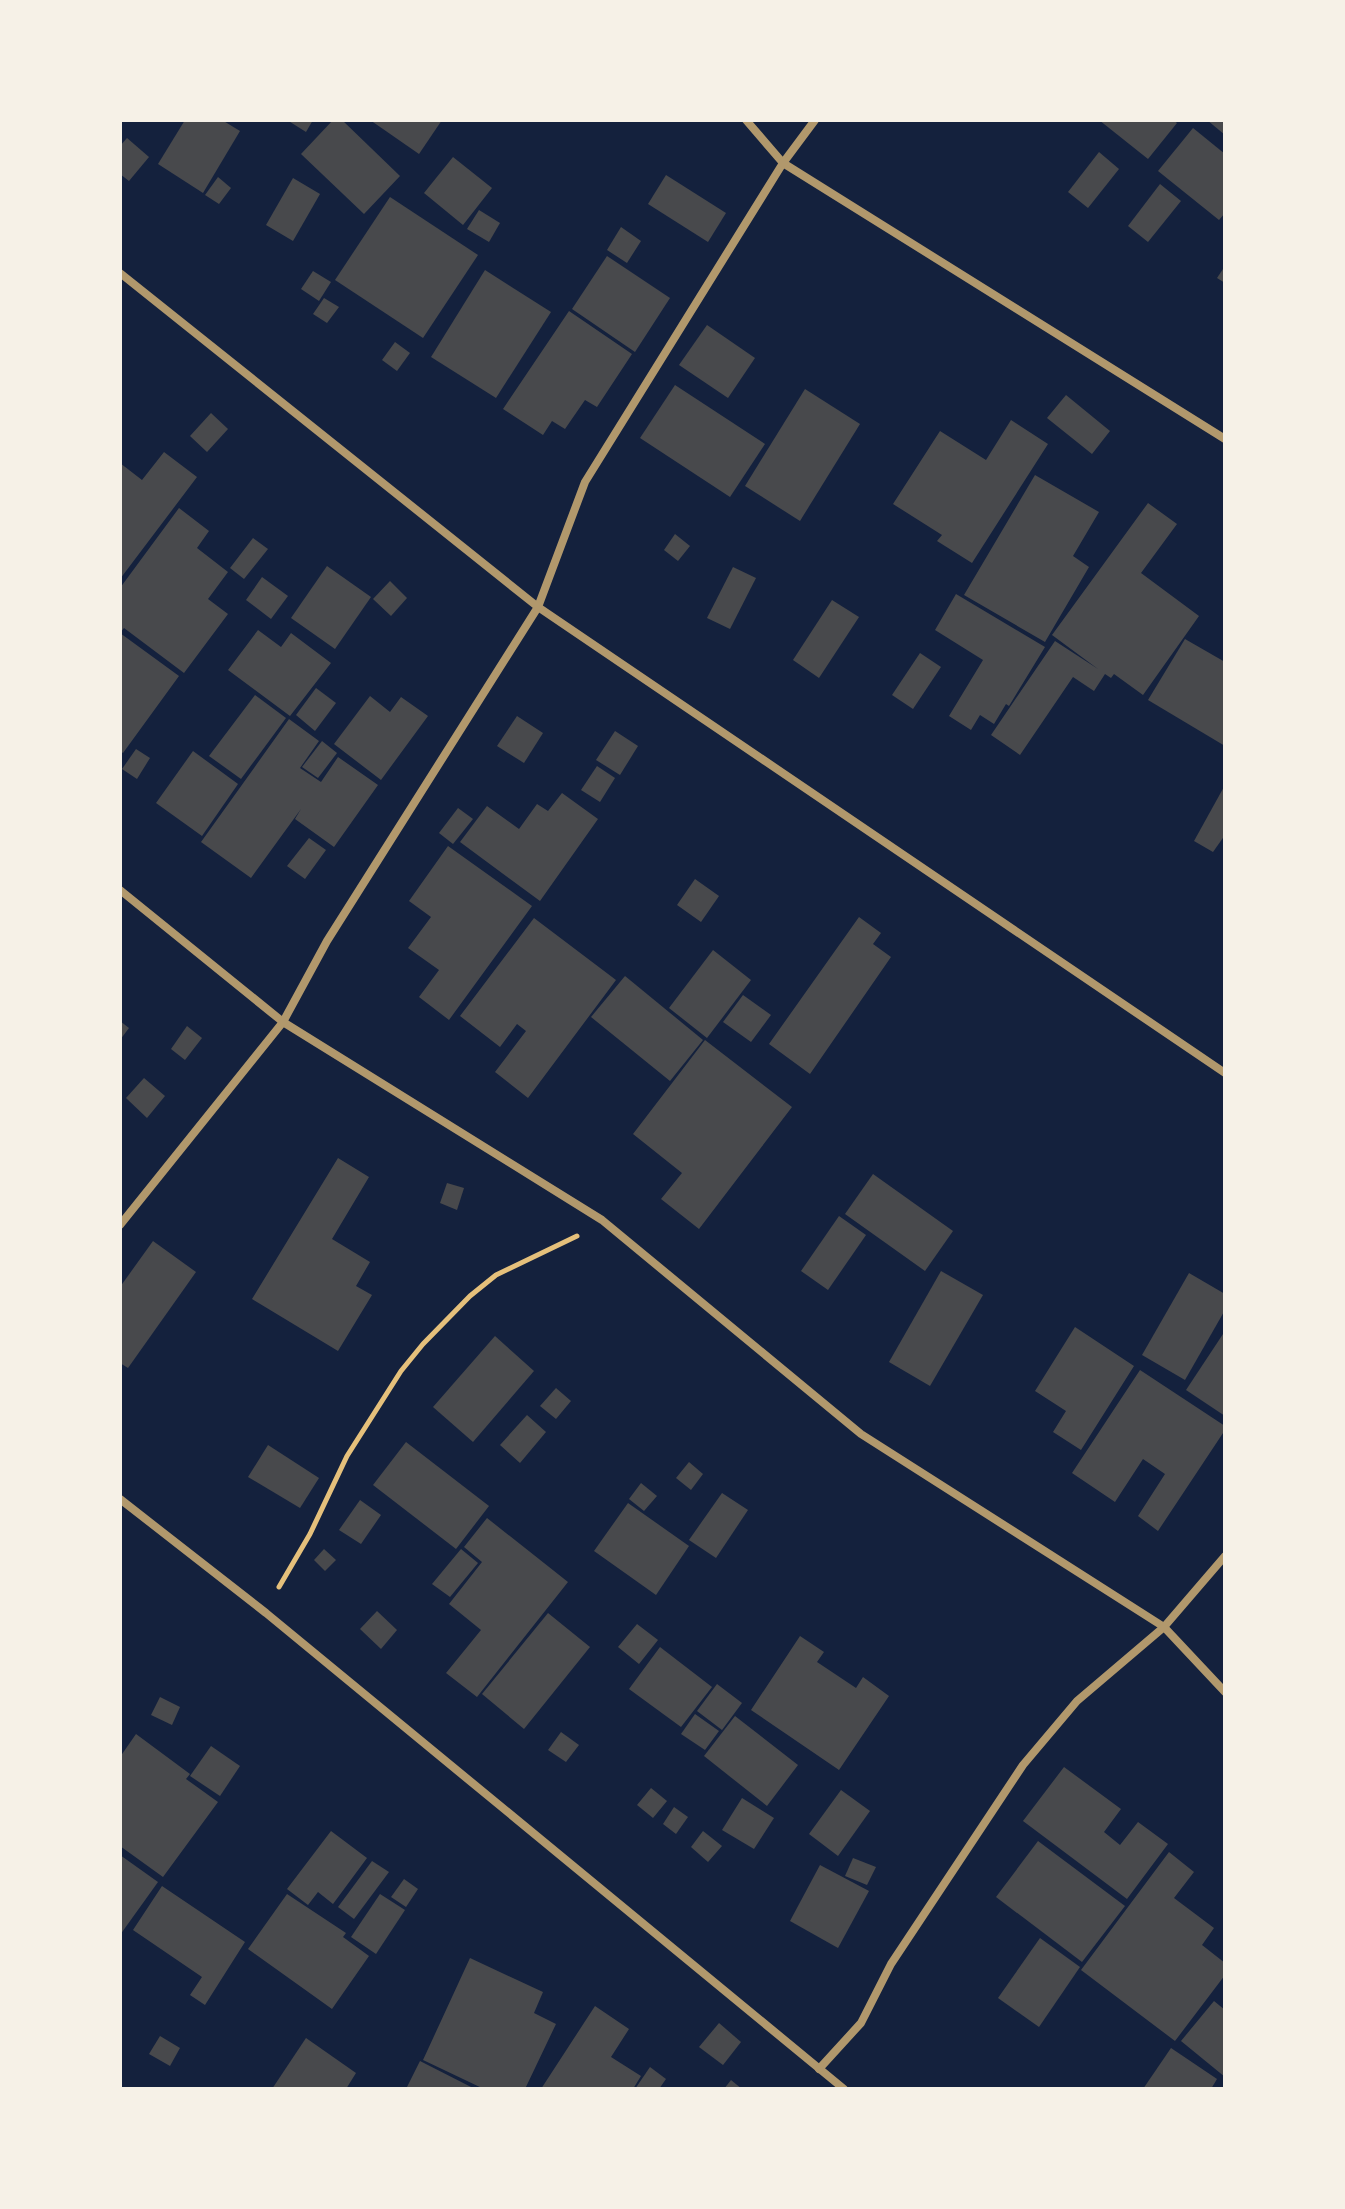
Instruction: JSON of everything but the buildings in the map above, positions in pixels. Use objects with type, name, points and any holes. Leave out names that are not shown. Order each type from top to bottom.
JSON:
[{"type":"street","points":[[746,120],[783,163],[1225,439]]},
{"type":"street","points":[[120,1225],[283,1022],[327,941],[538,607],[585,482],[783,163],[815,120]]},
{"type":"street","points":[[120,273],[538,607],[1225,1073]]},
{"type":"street","points":[[120,890],[283,1022],[602,1220],[861,1434],[1164,1627],[1225,1692]]},
{"type":"street","points":[[120,1499],[266,1613],[844,2089]]},
{"type":"street","points":[[819,2069],[861,2023],[891,1964],[1023,1765],[1077,1701],[1164,1627],[1225,1556]]},
{"type":"path","points":[[266,1613],[291,1563],[310,1534],[347,1456],[401,1371],[423,1344],[496,1275],[564,1244],[602,1220]]}]
